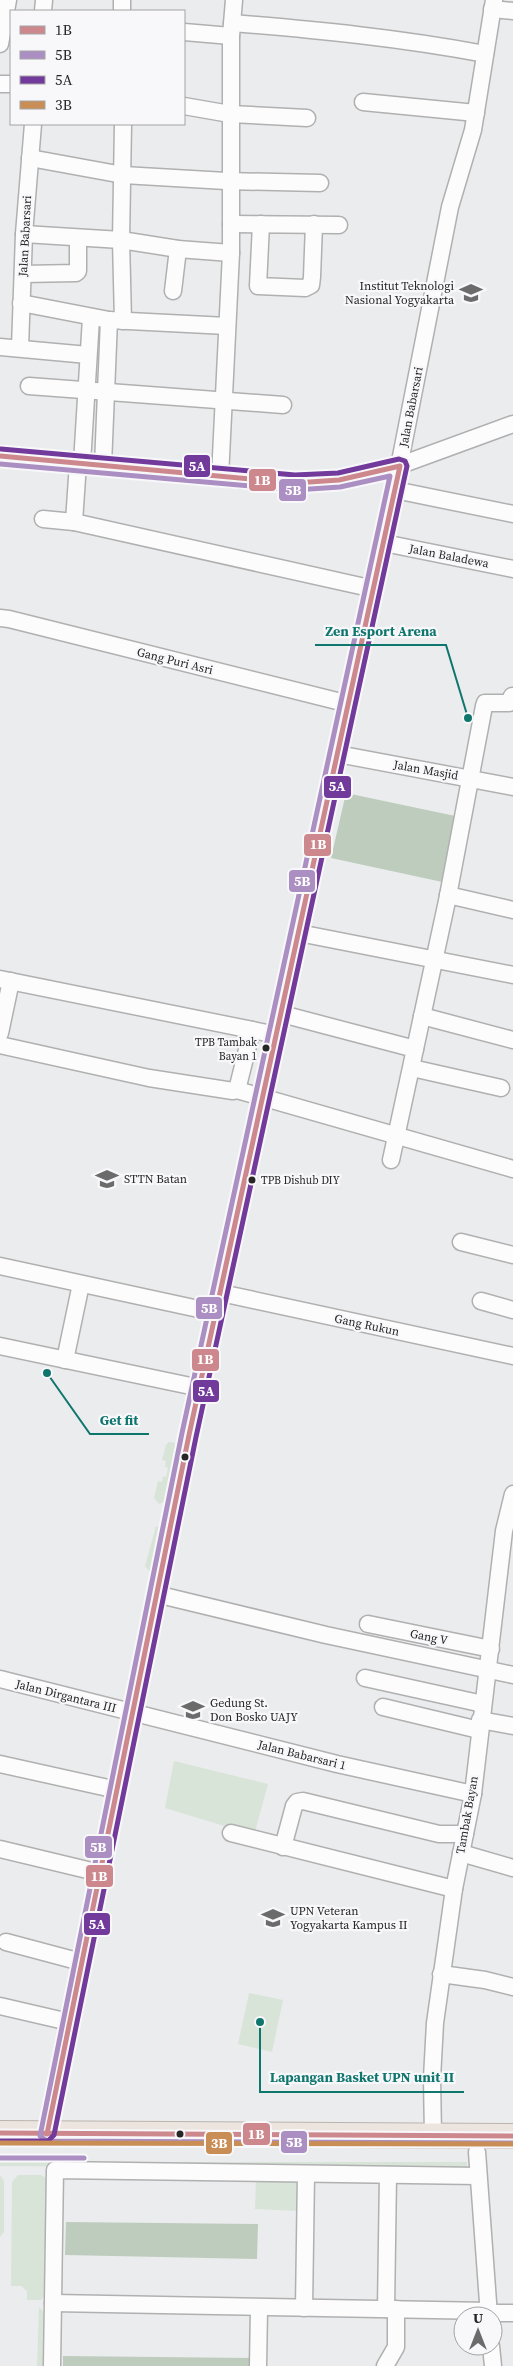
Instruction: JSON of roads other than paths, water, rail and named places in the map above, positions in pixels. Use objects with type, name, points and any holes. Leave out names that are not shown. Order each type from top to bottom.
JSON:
[{"type":"highway","points":[[1,2138],[47,2134],[513,2136]]},
{"type":"highway","points":[[1,2138],[513,2152]]},
{"type":"street","points":[[0,44],[8,0]]},
{"type":"street","points":[[220,477],[231,253],[232,181],[230,114],[231,30],[234,0]]},
{"type":"street","points":[[493,4],[513,11]]},
{"type":"street","name":"Jalan Babarsari","points":[[47,2134],[156,1594],[384,544],[450,207],[473,130],[493,4]]},
{"type":"street","points":[[185,32],[231,30],[355,33],[485,54]]},
{"type":"street","points":[[363,102],[476,113]]},
{"type":"street","points":[[185,106],[230,114],[307,118]]},
{"type":"street","name":"Jalan Babarsari","points":[[20,348],[24,234],[34,125]]},
{"type":"street","points":[[103,465],[107,391],[116,320],[121,240],[123,125]]},
{"type":"street","points":[[30,158],[123,175],[232,181],[320,183]]},
{"type":"street","points":[[231,224],[339,225]]},
{"type":"street","points":[[262,224],[258,286],[305,288],[310,285],[312,277],[314,224]]},
{"type":"street","points":[[24,234],[121,240],[178,249],[231,253]]},
{"type":"street","points":[[23,274],[76,274],[78,271],[78,238]]},
{"type":"street","points":[[173,291],[178,249]]},
{"type":"street","points":[[21,304],[91,318],[227,326]]},
{"type":"street","points":[[74,522],[91,318]]},
{"type":"street","points":[[0,348],[20,348],[88,355]]},
{"type":"street","points":[[29,386],[283,405]]},
{"type":"street","points":[[0,456],[220,477],[285,482],[325,482],[372,474],[400,466],[513,424]]},
{"type":"street","points":[[395,490],[513,514]]},
{"type":"street","points":[[44,519],[74,522],[374,589]]},
{"type":"street","name":"Jalan Baladewa","points":[[384,544],[513,570]]},
{"type":"street","name":"Gang Puri Asri","points":[[0,618],[349,704]]},
{"type":"street","points":[[391,1160],[448,895],[469,778],[485,703],[509,703],[512,696]]},
{"type":"street","name":"Jalan Masjid","points":[[338,754],[513,787]]},
{"type":"street","points":[[448,895],[513,910]]},
{"type":"street","points":[[299,933],[435,958],[513,975]]},
{"type":"street","points":[[0,1033],[5,980],[277,1035]]},
{"type":"street","points":[[282,1014],[415,1049]]},
{"type":"street","points":[[422,1016],[513,1040]]},
{"type":"street","points":[[237,1090],[252,1030]]},
{"type":"street","points":[[0,1045],[149,1078],[233,1092],[237,1090],[397,1134],[513,1169]]},
{"type":"street","points":[[412,1068],[501,1088]]},
{"type":"street","points":[[461,1242],[513,1254]]},
{"type":"street","points":[[0,1266],[217,1313]]},
{"type":"street","points":[[65,1360],[81,1284]]},
{"type":"street","name":"Gang Rukun","points":[[221,1293],[513,1356]]},
{"type":"street","points":[[481,1301],[513,1310]]},
{"type":"street","points":[[0,1346],[200,1388]]},
{"type":"street","name":"Tambak Bayan","points":[[433,2136],[432,2078],[435,2023],[441,1974],[454,1890],[473,1794],[481,1718],[513,1494]]},
{"type":"street","points":[[156,1594],[326,1635],[513,1675]]},
{"type":"street","name":"Gang V","points":[[368,1624],[491,1649]]},
{"type":"street","points":[[364,1678],[481,1718],[513,1726]]},
{"type":"street","name":"Jalan Dirgantara III","points":[[0,1679],[132,1713]]},
{"type":"street","points":[[383,1707],[481,1718]]},
{"type":"street","name":"Jalan Babarsari 1","points":[[132,1713],[337,1764],[473,1794]]},
{"type":"street","points":[[0,1764],[117,1790]]},
{"type":"street","points":[[283,1847],[294,1806],[297,1802],[302,1801],[439,1834],[465,1834]]},
{"type":"street","points":[[231,1833],[454,1890]]},
{"type":"street","points":[[0,1849],[100,1873]]},
{"type":"street","points":[[461,1853],[513,1868]]},
{"type":"street","points":[[6,1942],[81,1962]]},
{"type":"street","points":[[441,1974],[485,1980],[513,1987]]},
{"type":"street","points":[[0,2006],[69,2022]]},
{"type":"street","points":[[477,2152],[488,2306]]},
{"type":"street","points":[[52,2366],[55,2170],[478,2176]]},
{"type":"street","points":[[304,2308],[306,2174]]},
{"type":"street","points":[[385,2366],[396,2347],[391,2309],[388,2175]]},
{"type":"street","points":[[53,2303],[453,2312]]},
{"type":"street","points":[[258,2366],[259,2308]]},
{"type":"place","name":"Institut Teknologi Nasional Yogyakarta","points":[[471,293]]},
{"type":"place","name":"Zen Esport Arena","points":[[468,718]]},
{"type":"place","name":"TPB Tambak Bayan 1","points":[[266,1048]]},
{"type":"place","name":"STTN Batan","points":[[107,1179]]},
{"type":"place","name":"TPB Dishub DIY","points":[[252,1180]]},
{"type":"place","name":"Get fit","points":[[47,1373]]},
{"type":"place","name":"Gedung St. Don Bosko UAJY","points":[[193,1710]]},
{"type":"place","name":"UPN Veteran Yogyakarta Kampus II","points":[[273,1918]]},
{"type":"place","name":"Lapangan Basket UPN unit II","points":[[260,2022]]}]
